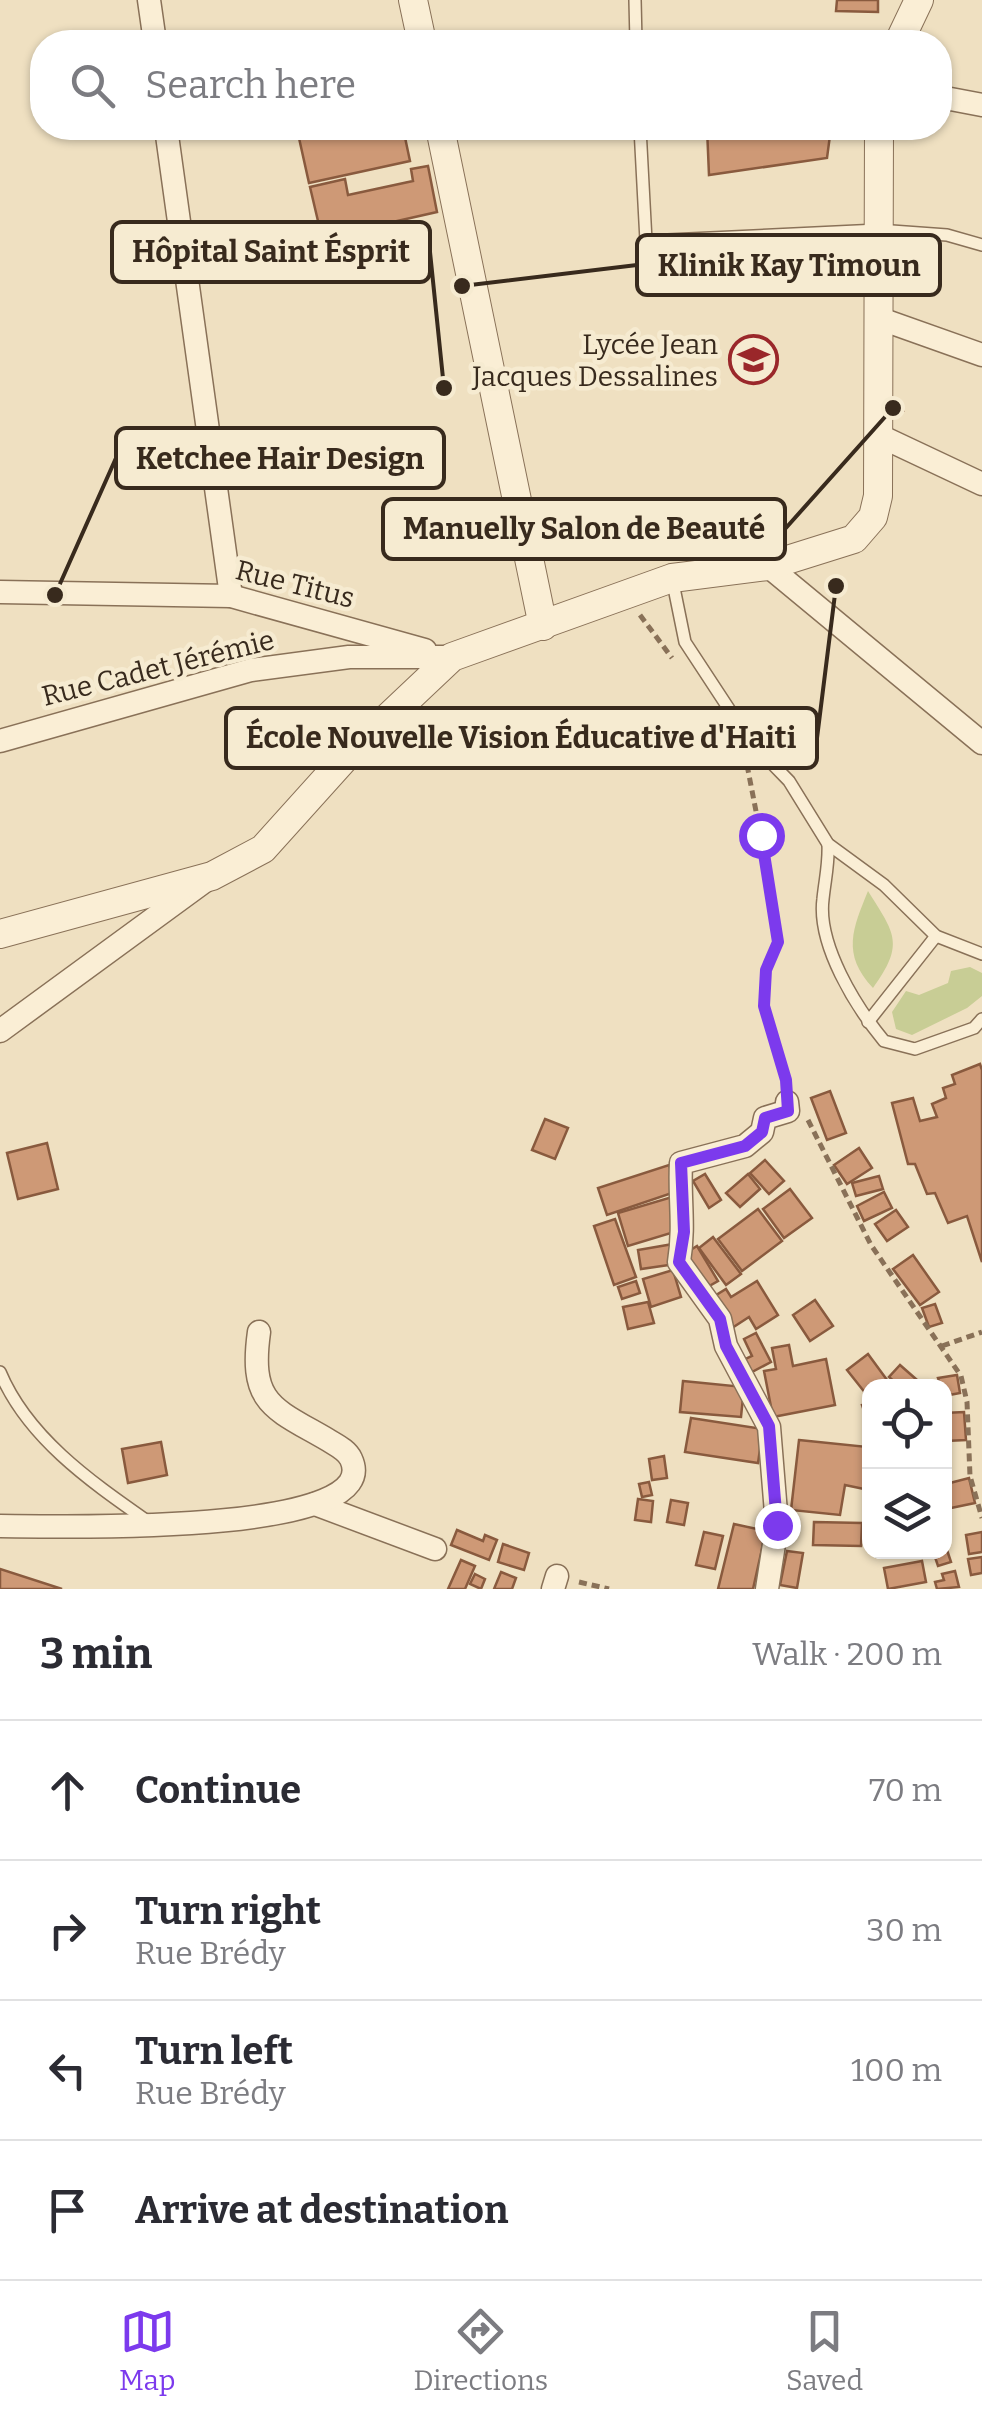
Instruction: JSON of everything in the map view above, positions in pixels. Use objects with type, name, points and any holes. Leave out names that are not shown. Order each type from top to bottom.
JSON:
[{"type":"street","points":[[148,0],[152,30]]},
{"type":"street","points":[[413,0],[419,30]]},
{"type":"street","points":[[904,30],[918,0]]},
{"type":"street","points":[[952,100],[982,106]]},
{"type":"street","points":[[168,140],[231,596]]},
{"type":"street","points":[[442,140],[543,626]]},
{"type":"street","points":[[0,1031],[212,876],[263,849],[344,759],[452,658],[672,578],[768,566],[854,539],[866,530],[878,496],[879,140]]},
{"type":"street","points":[[878,318],[982,356]]},
{"type":"street","points":[[878,435],[982,484]]},
{"type":"street","points":[[768,566],[982,743]]},
{"type":"street","name":"Rue Titus","points":[[0,592],[231,596],[452,658]]},
{"type":"street","name":"Rue Cadet Jérémie","points":[[0,741],[252,670],[349,656],[452,658]]},
{"type":"street","points":[[0,934],[212,876]]},
{"type":"street","points":[[767,1589],[777,1525],[769,1426],[726,1346],[720,1319],[679,1262],[685,1199],[680,1181],[681,1163],[745,1146],[762,1132],[765,1118],[788,1111],[787,1102]]},
{"type":"street","points":[[0,1526],[158,1528],[315,1504],[341,1492],[353,1476],[353,1461],[344,1449],[271,1408],[256,1379],[259,1332]]},
{"type":"street","points":[[315,1504],[436,1548]]},
{"type":"lane","points":[[634,0],[635,30]]},
{"type":"lane","points":[[641,140],[646,240],[878,230],[947,235],[982,245]]},
{"type":"lane","points":[[672,578],[684,642],[750,741],[790,781],[828,844],[884,885],[936,936],[982,954]]},
{"type":"lane","points":[[828,844],[829,871],[822,902],[832,951],[854,1002],[884,1042],[915,1048],[974,1028],[982,1019]]},
{"type":"lane","points":[[868,1022],[936,936]]},
{"type":"lane","points":[[0,1372],[8,1390],[73,1469],[158,1528]]},
{"type":"path","points":[[622,594],[678,664]]},
{"type":"path","points":[[745,759],[778,919],[778,942],[766,970],[764,1006],[786,1080],[787,1102],[817,1133],[870,1245],[962,1376],[968,1402],[970,1476],[982,1518]]},
{"type":"path","points":[[942,1346],[982,1332]]},
{"type":"path","points":[[555,1583],[609,1589]]},
{"type":"green space","points":[[868,891],[893,939],[890,960],[873,988],[853,952],[855,929]]},
{"type":"green space","points":[[970,967],[982,973],[982,996],[967,1008],[912,1035],[896,1029],[892,1012],[906,991],[919,995],[948,983],[951,971]]},
{"type":"building","points":[[837,0],[878,0],[878,12],[836,11]]},
{"type":"building","points":[[299,140],[406,140],[410,161],[309,183]]},
{"type":"building","points":[[708,140],[829,140],[827,158],[709,175]]},
{"type":"building","points":[[428,166],[437,212],[322,238],[310,187],[345,179],[348,195],[413,181],[411,169]]},
{"type":"building","points":[[892,401],[903,411],[888,421],[882,409]]},
{"type":"building","points":[[980,1064],[982,1262],[967,1216],[948,1223],[935,1193],[927,1194],[915,1164],[908,1164],[892,1103],[913,1098],[920,1121],[937,1117],[932,1104],[946,1098],[943,1088],[955,1084],[952,1075]]},
{"type":"building","points":[[830,1091],[846,1133],[827,1140],[811,1098]]},
{"type":"building","points":[[545,1119],[568,1128],[555,1159],[532,1150]]},
{"type":"building","points":[[47,1143],[58,1189],[18,1199],[7,1153]]},
{"type":"building","points":[[859,1148],[872,1168],[847,1184],[834,1165]]},
{"type":"building","points":[[765,1160],[784,1181],[769,1194],[750,1173]]},
{"type":"building","points":[[669,1165],[678,1191],[607,1215],[598,1188]]},
{"type":"building","points":[[705,1174],[721,1200],[709,1208],[693,1181]]},
{"type":"building","points":[[748,1174],[760,1189],[740,1207],[726,1193]]},
{"type":"building","points":[[879,1176],[883,1189],[856,1196],[852,1183]]},
{"type":"building","points":[[790,1189],[812,1218],[784,1238],[763,1209]]},
{"type":"building","points":[[884,1192],[892,1208],[864,1221],[857,1206]]},
{"type":"building","points":[[672,1197],[681,1230],[628,1246],[618,1213]]},
{"type":"building","points":[[758,1209],[782,1241],[742,1271],[718,1239]]},
{"type":"building","points":[[896,1210],[908,1227],[887,1241],[875,1224]]},
{"type":"building","points":[[615,1219],[636,1277],[614,1285],[594,1226]]},
{"type":"building","points":[[713,1237],[741,1274],[726,1285],[699,1248]]},
{"type":"building","points":[[673,1244],[676,1264],[641,1269],[638,1250]]},
{"type":"building","points":[[697,1246],[718,1281],[702,1290],[681,1256]]},
{"type":"building","points":[[913,1255],[939,1292],[920,1305],[893,1269]]},
{"type":"building","points":[[673,1270],[681,1297],[651,1307],[643,1279]]},
{"type":"building","points":[[636,1281],[640,1293],[622,1299],[618,1287]]},
{"type":"building","points":[[757,1281],[778,1315],[756,1329],[749,1317],[732,1328],[713,1297],[726,1289],[731,1297]]},
{"type":"building","points":[[815,1300],[833,1326],[810,1341],[793,1315]]},
{"type":"building","points":[[648,1302],[654,1323],[628,1329],[623,1307]]},
{"type":"building","points":[[935,1304],[942,1323],[929,1327],[922,1308]]},
{"type":"building","points":[[756,1333],[771,1362],[750,1373],[743,1360],[752,1356],[744,1339]]},
{"type":"building","points":[[789,1345],[793,1366],[826,1359],[835,1405],[773,1417],[764,1371],[776,1369],[772,1348]]},
{"type":"building","points":[[868,1354],[886,1379],[862,1379],[862,1389],[847,1370]]},
{"type":"building","points":[[900,1365],[916,1379],[891,1379]]},
{"type":"building","points":[[957,1375],[960,1393],[952,1394],[952,1379],[938,1378]]},
{"type":"building","points":[[683,1381],[744,1387],[741,1417],[680,1412]]},
{"type":"building","points":[[964,1412],[966,1440],[952,1441],[952,1413]]},
{"type":"building","points":[[691,1418],[763,1429],[758,1463],[685,1452]]},
{"type":"building","points":[[799,1440],[862,1446],[862,1489],[845,1485],[840,1515],[791,1510]]},
{"type":"building","points":[[161,1442],[167,1475],[128,1483],[122,1449]]},
{"type":"building","points":[[664,1456],[667,1478],[652,1480],[649,1459]]},
{"type":"building","points":[[969,1478],[975,1503],[952,1508],[952,1482]]},
{"type":"building","points":[[649,1482],[652,1495],[642,1497],[639,1484]]},
{"type":"building","points":[[638,1499],[653,1501],[651,1522],[635,1520]]},
{"type":"building","points":[[671,1500],[688,1503],[684,1525],[667,1522]]},
{"type":"building","points":[[814,1522],[862,1523],[861,1546],[813,1545]]},
{"type":"building","points":[[734,1524],[766,1531],[753,1589],[718,1589]]},
{"type":"building","points":[[457,1530],[483,1541],[485,1535],[497,1540],[489,1560],[451,1545]]},
{"type":"building","points":[[704,1532],[723,1536],[715,1569],[696,1565]]},
{"type":"building","points":[[982,1532],[982,1552],[969,1554],[966,1535]]},
{"type":"building","points":[[503,1544],[529,1553],[524,1570],[498,1562]]},
{"type":"building","points":[[787,1551],[803,1553],[797,1588],[780,1585]]},
{"type":"building","points":[[982,1557],[982,1573],[971,1575],[968,1559]]},
{"type":"building","points":[[936,1559],[950,1559],[951,1562],[938,1566]]},
{"type":"building","points":[[461,1560],[475,1566],[465,1589],[448,1589]]},
{"type":"building","points":[[922,1561],[926,1582],[888,1589],[884,1568]]},
{"type":"building","points":[[0,1569],[62,1589],[0,1589]]},
{"type":"building","points":[[955,1571],[959,1587],[937,1589],[935,1582],[944,1580],[942,1574]]},
{"type":"building","points":[[501,1572],[516,1578],[512,1589],[494,1589]]},
{"type":"building","points":[[475,1574],[485,1579],[481,1589],[470,1584]]},
{"type":"place","name":"Klinik Kay Timoun","points":[[462,286]]},
{"type":"place","name":"Lycée Jean Jacques Dessalines","points":[[753,360]]},
{"type":"place","name":"Hôpital Saint Ésprit","points":[[444,388]]},
{"type":"place","name":"Manuelly Salon de Beauté","points":[[893,408]]},
{"type":"place","name":"École Nouvelle Vision Éducative d'Haiti","points":[[836,586]]},
{"type":"place","name":"Ketchee Hair Design","points":[[55,595]]},
{"type":"route","points":[[761,835],[778,919],[778,942],[766,970],[764,1006],[786,1080],[788,1111],[765,1118],[762,1132],[745,1146],[681,1163],[685,1199],[679,1262],[720,1319],[726,1346],[769,1426],[777,1525]]}]
